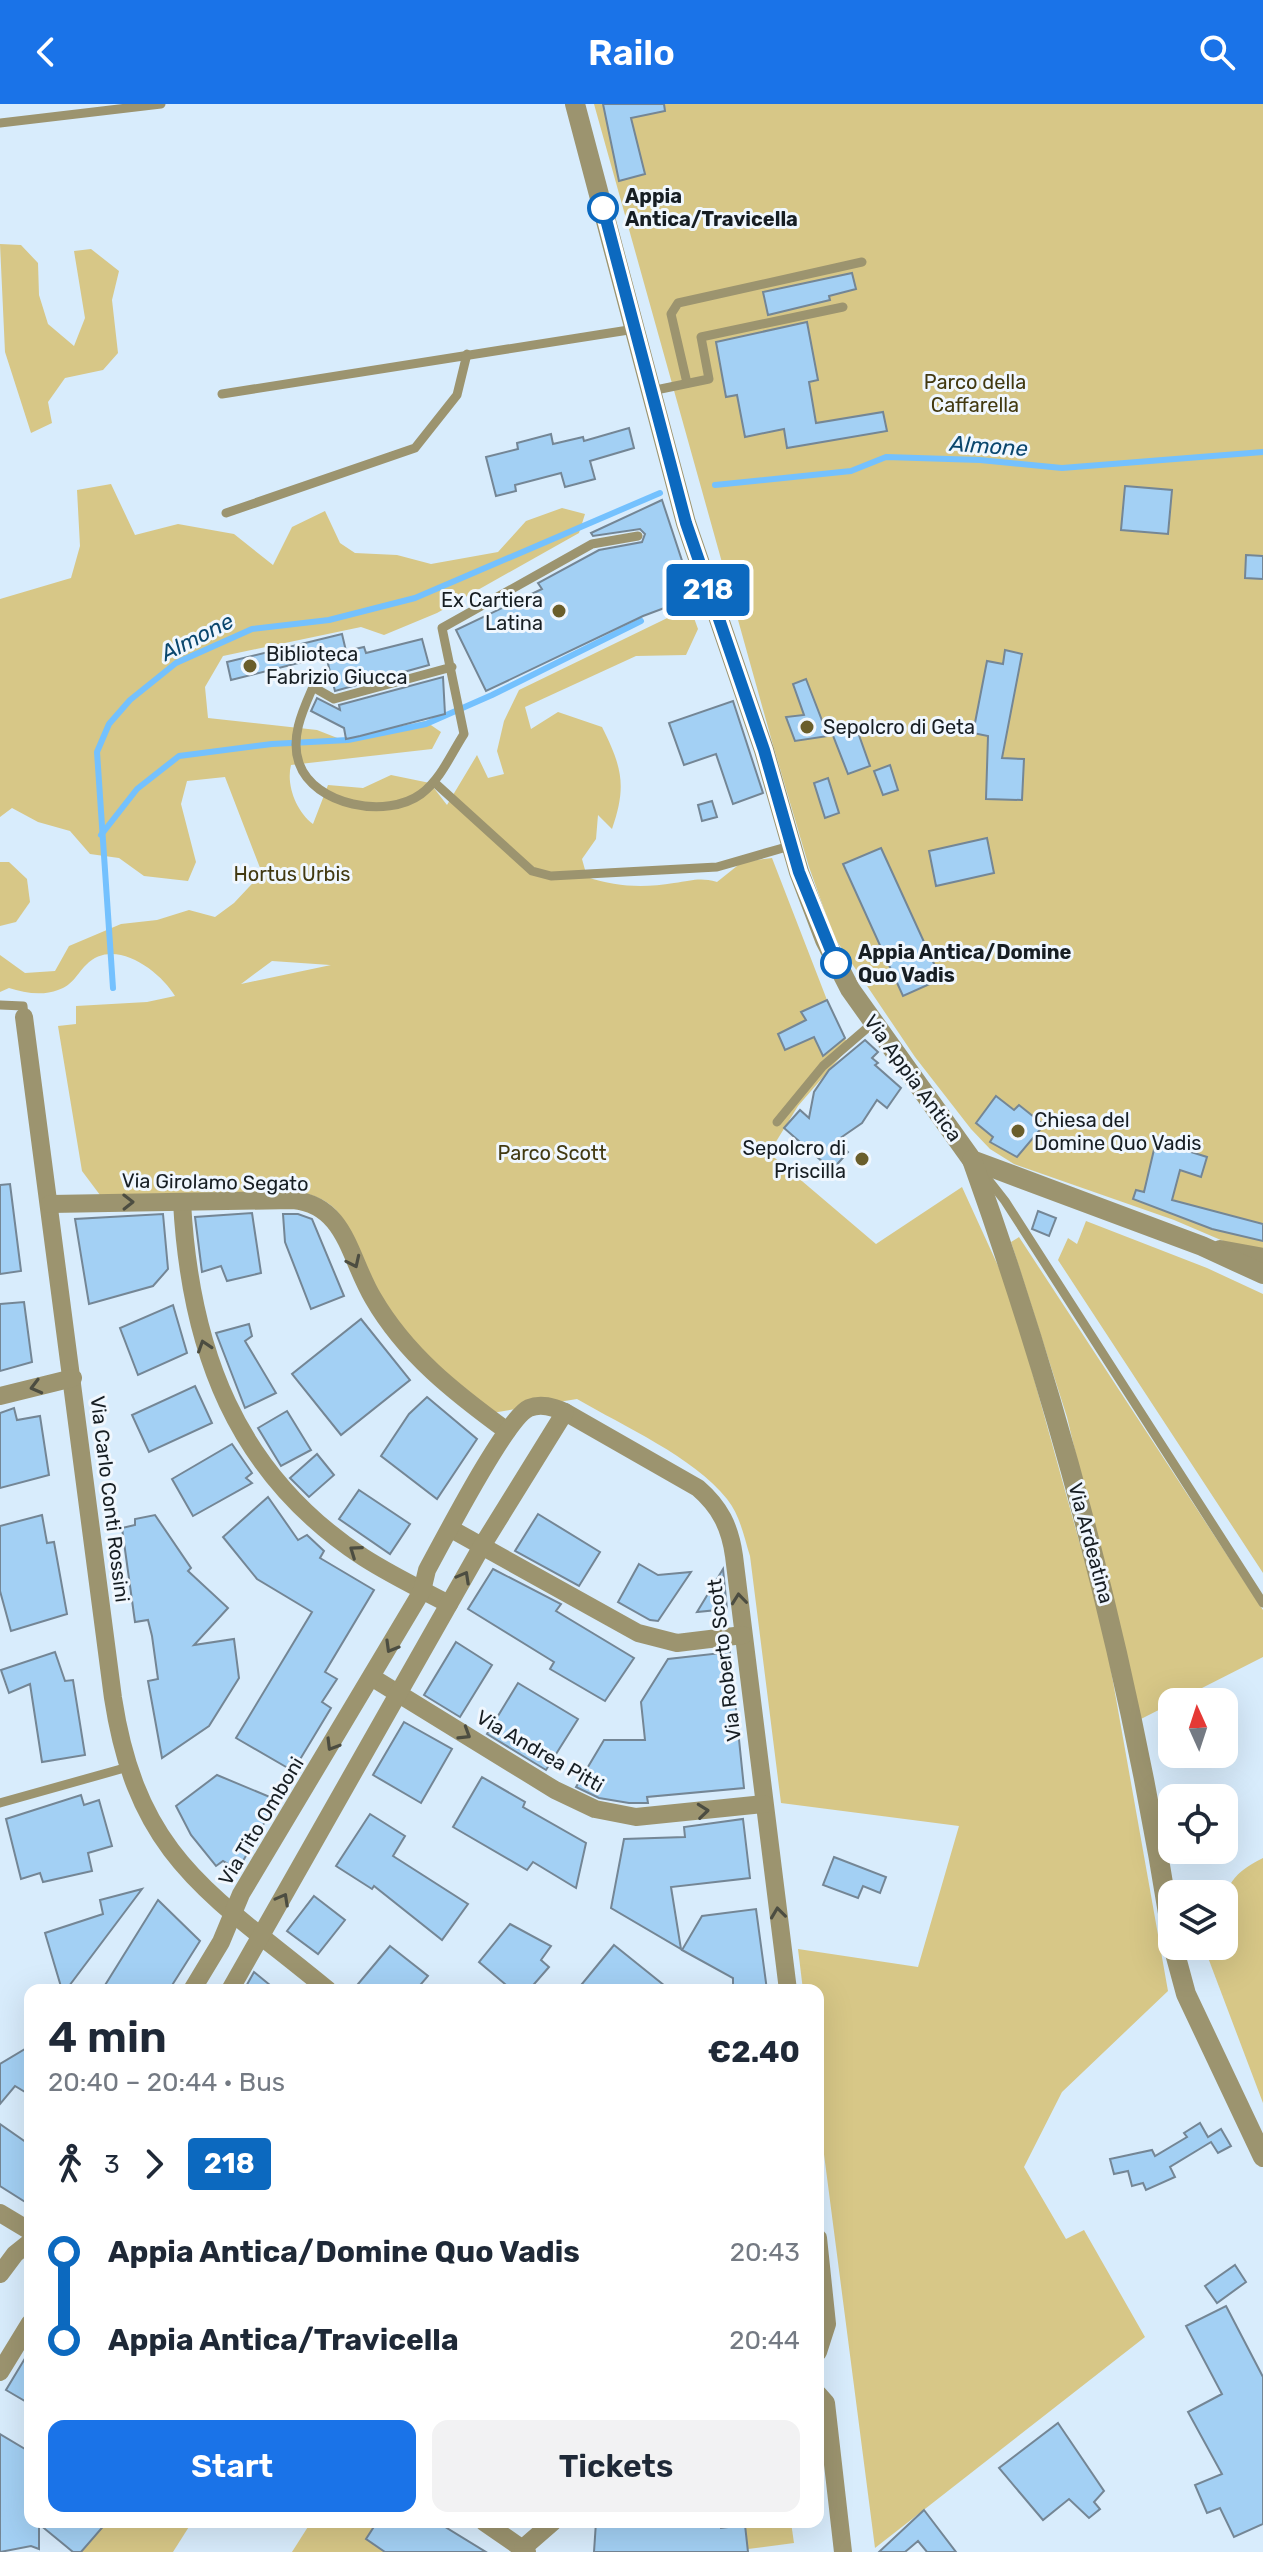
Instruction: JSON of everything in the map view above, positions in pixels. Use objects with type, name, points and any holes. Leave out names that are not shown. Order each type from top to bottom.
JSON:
[{"type":"street","name":"Via Appia Antica","points":[[575,104],[651,391],[682,523],[764,750],[790,846],[825,940],[850,989],[972,1160],[1202,1246],[1263,1274]]},
{"type":"street","name":"Via Carlo Conti Rossini","points":[[24,1017],[113,1698],[128,1767],[158,1835],[189,1874],[232,1915],[321,1984]]},
{"type":"street","name":"Via Ardeatina","points":[[972,1160],[1018,1287],[1115,1631],[1161,1880]]},
{"type":"street","name":"Via Girolamo Segato","points":[[50,1204],[293,1200],[321,1206],[337,1224],[365,1285],[393,1328],[439,1380],[507,1431]]},
{"type":"street","points":[[182,1202],[188,1269],[201,1340],[242,1429],[283,1487],[326,1530],[363,1557],[449,1604]]},
{"type":"street","points":[[1202,1246],[1263,1257]]},
{"type":"street","points":[[0,1396],[73,1378]]},
{"type":"street","points":[[234,1984],[482,1546],[565,1412],[545,1406],[532,1407],[522,1413],[507,1431]]},
{"type":"street","name":"Via Roberto Scott","points":[[565,1412],[698,1488],[712,1500],[731,1536],[787,1984]]},
{"type":"street","name":"Via Tito Omboni","points":[[196,1984],[221,1942],[232,1915],[422,1591],[427,1570],[507,1431]]},
{"type":"street","points":[[451,1529],[622,1626],[653,1639],[677,1643],[743,1635]]},
{"type":"street","points":[[373,1678],[398,1694]]},
{"type":"street","name":"Via Andrea Pitti","points":[[398,1694],[555,1790],[605,1812],[646,1817],[764,1804]]},
{"type":"street","points":[[1177,1960],[1186,1994],[1263,2157]]},
{"type":"street","points":[[0,2213],[24,2227]]},
{"type":"street","points":[[0,2274],[24,2247]]},
{"type":"street","points":[[824,2311],[827,2324],[824,2333]]},
{"type":"street","points":[[0,2372],[24,2333]]},
{"type":"street","points":[[824,2401],[843,2552]]},
{"type":"street","points":[[493,2528],[525,2550],[547,2528]]},
{"type":"lane","points":[[0,123],[161,104]]},
{"type":"lane","points":[[687,383],[671,314],[678,303],[862,262]]},
{"type":"lane","points":[[651,391],[709,379],[701,337],[843,307]]},
{"type":"lane","points":[[222,394],[635,329]]},
{"type":"lane","points":[[226,513],[415,448],[457,395],[467,354]]},
{"type":"lane","points":[[452,667],[334,699],[313,687],[297,723],[298,762],[310,780],[329,798],[357,806],[385,805],[418,796],[434,782],[464,734],[452,667],[442,628],[592,544],[638,536]]},
{"type":"lane","points":[[434,782],[532,871],[551,876],[717,867],[790,846]]},
{"type":"lane","points":[[0,1005],[23,1006],[24,1017]]},
{"type":"lane","points":[[777,1122],[823,1066],[873,1023]]},
{"type":"lane","points":[[972,1160],[1005,1201],[1263,1603]]},
{"type":"lane","points":[[0,1803],[128,1767]]},
{"type":"green space","name":"Parco della Caffarella","points":[[594,104],[1263,104],[1263,1258],[1174,1220],[1014,1164],[990,1149],[915,1057],[834,937],[809,867],[771,738]]},
{"type":"green space","points":[[0,244],[21,245],[38,263],[39,295],[48,324],[74,346],[85,318],[74,251],[91,249],[119,271],[112,300],[118,353],[103,370],[65,378],[48,402],[52,423],[31,433],[5,352]]},
{"type":"green space","name":"Parco Scott","points":[[111,484],[135,535],[178,524],[234,534],[273,565],[292,527],[325,511],[340,543],[355,553],[397,555],[431,564],[498,552],[526,521],[562,508],[585,514],[579,533],[437,613],[384,635],[361,627],[223,656],[205,687],[208,718],[317,730],[345,741],[425,721],[441,732],[432,749],[291,765],[291,789],[297,805],[313,824],[328,785],[363,788],[391,775],[430,783],[447,805],[477,755],[488,778],[504,774],[497,751],[504,721],[519,690],[690,607],[698,629],[686,655],[636,656],[525,707],[531,729],[558,712],[602,727],[614,754],[620,777],[620,801],[612,829],[598,815],[596,839],[582,859],[587,877],[630,886],[700,880],[717,882],[742,862],[772,858],[827,1000],[849,1047],[798,1106],[769,1153],[876,1244],[962,1187],[1010,1292],[1104,1631],[1158,1935],[1158,1960],[1162,1960],[1168,1991],[1062,2092],[1024,2167],[1066,2239],[1084,2230],[1145,2337],[875,2548],[824,2154],[824,1984],[802,1984],[798,1949],[918,1967],[959,1826],[781,1803],[750,1556],[731,1505],[696,1469],[657,1443],[577,1399],[492,1413],[441,1372],[408,1337],[375,1288],[341,1216],[324,1200],[294,1191],[100,1195],[82,1171],[58,1026],[76,1024],[76,1006],[147,1002],[175,996],[148,968],[123,955],[110,954],[97,957],[71,983],[58,990],[34,993],[9,988],[0,992],[0,955],[25,973],[55,971],[69,946],[121,924],[157,920],[189,910],[215,917],[234,903],[262,873],[225,777],[187,781],[181,804],[196,862],[188,881],[144,876],[119,858],[90,854],[70,831],[38,822],[12,808],[0,817],[0,599],[71,578],[80,546],[77,490]],"holes":[[[272,961],[331,965],[241,984]]]},
{"type":"green space","points":[[0,862],[9,862],[27,879],[30,902],[16,922],[0,926]]},
{"type":"green space","points":[[1086,1221],[1207,1268],[1263,1294],[1263,1573],[1058,1260],[1068,1238],[1077,1244]]},
{"type":"green space","points":[[1019,1237],[1263,1610],[1263,1657],[1202,1688],[1158,1688],[1158,1710],[1139,1720],[1067,1417],[1011,1242]]},
{"type":"green space","points":[[1263,1858],[1263,2103],[1209,1960],[1238,1960],[1238,1880],[1234,1880],[1248,1866]]},
{"type":"green space","points":[[102,2528],[188,2528],[173,2552],[81,2552]]},
{"type":"green space","points":[[307,2528],[373,2528],[367,2539],[385,2552],[292,2552]]},
{"type":"green space","points":[[745,2528],[792,2528],[794,2543],[748,2549]]},
{"type":"building","points":[[603,104],[664,104],[665,111],[631,118],[645,174],[619,181]]},
{"type":"building","points":[[852,273],[856,289],[829,296],[830,300],[768,315],[763,292]]},
{"type":"building","points":[[807,322],[818,380],[809,382],[816,423],[883,412],[887,431],[787,448],[784,429],[745,437],[737,395],[726,397],[716,342]]},
{"type":"building","points":[[629,428],[634,448],[590,461],[595,479],[565,487],[561,473],[515,485],[516,491],[496,496],[486,457],[518,449],[517,443],[551,434],[553,444],[583,437],[584,441]]},
{"type":"building","points":[[1125,486],[1172,490],[1168,534],[1121,530]]},
{"type":"building","points":[[662,500],[694,597],[643,616],[486,691],[456,630],[542,589],[538,583],[599,550],[642,542],[645,534],[640,529],[593,536],[591,533]]},
{"type":"building","points":[[1246,555],[1263,556],[1263,579],[1245,578]]},
{"type":"building","points":[[342,634],[346,651],[364,647],[366,653],[422,639],[429,665],[335,691],[326,656],[231,680],[227,662]]},
{"type":"building","points":[[1005,650],[1022,654],[1002,758],[1024,759],[1022,800],[986,799],[988,736],[973,733],[987,661],[1003,664]]},
{"type":"building","points":[[443,677],[445,714],[360,736],[346,739],[344,728],[311,711],[317,698],[340,710],[339,705]]},
{"type":"building","name":"Sepolcro di Geta","points":[[806,679],[828,736],[795,741],[786,717],[804,715],[793,684]]},
{"type":"building","points":[[733,701],[763,793],[733,804],[716,754],[684,765],[669,723]]},
{"type":"building","points":[[855,724],[870,766],[848,774],[832,733]]},
{"type":"building","points":[[890,765],[898,790],[883,795],[874,771]]},
{"type":"building","points":[[828,778],[839,813],[825,818],[814,783]]},
{"type":"building","points":[[712,801],[717,817],[702,821],[698,805]]},
{"type":"building","points":[[987,838],[994,873],[936,886],[929,851]]},
{"type":"building","points":[[881,848],[941,979],[903,996],[843,864]]},
{"type":"building","points":[[827,1000],[845,1038],[823,1056],[814,1037],[785,1050],[778,1034],[806,1020],[801,1012]]},
{"type":"building","points":[[865,1040],[878,1052],[872,1058],[878,1063],[875,1065],[901,1088],[887,1108],[877,1100],[862,1123],[836,1141],[848,1152],[832,1170],[784,1128],[800,1110],[809,1118],[814,1092],[829,1070]]},
{"type":"building","name":"Chiesa del Domine Quo Vadis","points":[[996,1096],[1014,1110],[1019,1105],[1044,1125],[1017,1157],[990,1142],[993,1137],[976,1123]]},
{"type":"building","points":[[1156,1141],[1207,1157],[1201,1177],[1180,1170],[1172,1200],[1263,1224],[1263,1241],[1212,1229],[1133,1199],[1136,1190],[1144,1192]]},
{"type":"building","points":[[10,1184],[21,1271],[0,1274],[0,1185]]},
{"type":"building","points":[[1038,1211],[1056,1218],[1049,1236],[1032,1229]]},
{"type":"building","points":[[252,1213],[261,1273],[227,1281],[221,1266],[202,1272],[195,1217]]},
{"type":"building","points":[[163,1214],[168,1269],[153,1286],[89,1304],[75,1219]]},
{"type":"building","points":[[283,1214],[298,1214],[312,1219],[344,1296],[311,1309],[285,1242]]},
{"type":"building","points":[[24,1302],[32,1362],[0,1371],[0,1304]]},
{"type":"building","points":[[173,1305],[187,1353],[138,1375],[120,1328]]},
{"type":"building","points":[[361,1319],[410,1380],[341,1435],[292,1374]]},
{"type":"building","points":[[249,1324],[252,1336],[245,1341],[276,1393],[245,1408],[216,1333]]},
{"type":"building","points":[[195,1386],[212,1423],[149,1452],[132,1415]]},
{"type":"building","points":[[427,1397],[477,1439],[437,1499],[381,1456],[409,1414]]},
{"type":"building","points":[[14,1408],[17,1420],[40,1416],[49,1475],[0,1488],[0,1413]]},
{"type":"building","points":[[287,1411],[311,1450],[281,1466],[258,1428]]},
{"type":"building","points":[[232,1444],[252,1473],[246,1478],[252,1483],[193,1516],[172,1479]]},
{"type":"building","points":[[317,1454],[334,1475],[309,1497],[290,1478]]},
{"type":"building","points":[[359,1490],[410,1524],[390,1554],[339,1519]]},
{"type":"building","points":[[268,1497],[298,1540],[307,1535],[324,1551],[320,1558],[374,1590],[325,1672],[337,1679],[322,1702],[331,1708],[293,1771],[236,1738],[312,1612],[257,1579],[223,1537]]},
{"type":"building","points":[[538,1514],[600,1552],[579,1586],[515,1551]]},
{"type":"building","points":[[42,1515],[47,1543],[54,1542],[67,1614],[11,1631],[0,1591],[0,1526]]},
{"type":"building","points":[[155,1515],[191,1568],[188,1571],[228,1608],[194,1645],[234,1639],[239,1678],[209,1726],[162,1758],[148,1681],[158,1679],[152,1636],[148,1620],[135,1622],[122,1528],[135,1525],[135,1519]]},
{"type":"building","points":[[639,1564],[658,1575],[691,1572],[658,1621],[650,1620],[618,1602]]},
{"type":"building","points":[[493,1569],[561,1604],[556,1611],[634,1658],[605,1701],[550,1669],[554,1662],[468,1609]]},
{"type":"building","points":[[723,1569],[727,1609],[697,1612]]},
{"type":"building","points":[[456,1642],[492,1665],[460,1717],[424,1695]]},
{"type":"building","points":[[55,1652],[65,1681],[73,1680],[85,1755],[42,1762],[30,1684],[9,1693],[1,1670]]},
{"type":"building","points":[[730,1652],[744,1788],[647,1797],[648,1803],[629,1803],[599,1798],[576,1787],[604,1740],[645,1740],[641,1702],[668,1659]]},
{"type":"building","points":[[518,1683],[578,1719],[546,1770],[487,1734]]},
{"type":"building","points":[[404,1722],[452,1749],[421,1803],[373,1775]]},
{"type":"building","points":[[217,1775],[277,1800],[238,1870],[223,1861],[216,1866],[191,1835],[176,1806]]},
{"type":"building","points":[[482,1777],[525,1802],[523,1807],[586,1843],[576,1888],[533,1862],[527,1870],[453,1827]]},
{"type":"building","points":[[81,1795],[84,1805],[99,1800],[112,1846],[88,1853],[92,1871],[43,1882],[40,1873],[21,1879],[6,1819]]},
{"type":"building","points":[[370,1814],[405,1836],[393,1856],[468,1904],[442,1940],[374,1886],[372,1889],[336,1866]]},
{"type":"building","points":[[743,1819],[750,1878],[671,1887],[681,1949],[611,1908],[624,1839],[685,1837],[684,1827]]},
{"type":"building","points":[[834,1857],[886,1877],[880,1893],[863,1886],[858,1898],[823,1885]]},
{"type":"building","points":[[142,1889],[71,1984],[60,1984],[45,1933],[103,1914],[100,1900]]},
{"type":"building","points":[[314,1896],[345,1920],[318,1954],[287,1931]]},
{"type":"building","points":[[158,1900],[200,1941],[173,1984],[106,1984]]},
{"type":"building","points":[[756,1909],[766,1984],[733,1984],[733,1978],[682,1950],[702,1916]]},
{"type":"building","points":[[510,1924],[551,1946],[541,1960],[549,1967],[534,1984],[505,1984],[479,1962]]},
{"type":"building","points":[[614,1945],[663,1984],[582,1984]]},
{"type":"building","points":[[390,1946],[428,1976],[421,1984],[358,1984]]},
{"type":"building","points":[[254,1972],[269,1984],[247,1984]]},
{"type":"building","points":[[24,2050],[24,2091],[15,2086],[0,2104],[0,2064]]},
{"type":"building","points":[[1200,2123],[1208,2137],[1221,2129],[1231,2146],[1218,2153],[1211,2142],[1170,2167],[1175,2177],[1146,2190],[1143,2183],[1132,2186],[1128,2171],[1114,2174],[1110,2159],[1152,2150],[1155,2156],[1187,2137],[1184,2133]]},
{"type":"building","points":[[0,2124],[24,2141],[24,2201],[0,2186]]},
{"type":"building","points":[[1235,2265],[1246,2282],[1217,2303],[1205,2286]]},
{"type":"building","points":[[1226,2306],[1263,2377],[1263,2524],[1234,2537],[1220,2508],[1207,2513],[1195,2485],[1222,2474],[1188,2412],[1222,2394],[1186,2326]]},
{"type":"building","points":[[24,2360],[24,2400],[6,2390]]},
{"type":"building","points":[[1058,2423],[1104,2491],[1094,2502],[1100,2509],[1089,2518],[1069,2499],[1043,2520],[999,2468]]},
{"type":"building","points":[[0,2434],[24,2448],[24,2528],[39,2528],[39,2549],[31,2546],[0,2552]]},
{"type":"building","points":[[924,2510],[956,2552],[927,2552],[918,2541],[905,2552],[879,2552]]},
{"type":"building","points":[[44,2528],[102,2528],[81,2552],[73,2552]]},
{"type":"building","points":[[373,2528],[447,2528],[486,2552],[385,2552],[366,2539]]},
{"type":"building","points":[[596,2528],[745,2528],[748,2552],[594,2552]]},
{"type":"waterway","name":"Almone","points":[[715,485],[851,471],[886,457],[980,460],[1062,468],[1263,452]]},
{"type":"waterway","name":"Almone","points":[[113,988],[97,752],[109,724],[130,700],[176,663],[252,629],[329,620],[415,598],[660,493]]},
{"type":"waterway","points":[[101,835],[137,789],[179,756],[272,744],[348,740],[426,724],[641,621]]},
{"type":"bus line","name":"218","points":[[603,208],[686,523],[764,750],[790,846],[836,963]]},
{"type":"place","name":"Appia Antica/Travicella","points":[[603,208]]},
{"type":"place","name":"Ex Cartiera Latina","points":[[559,611]]},
{"type":"place","name":"Biblioteca Fabrizio Giucca","points":[[250,666]]},
{"type":"place","name":"Sepolcro di Geta","points":[[807,727]]},
{"type":"place","name":"Appia Antica/Domine Quo Vadis","points":[[836,963]]},
{"type":"place","name":"Chiesa del Domine Quo Vadis","points":[[1018,1131]]},
{"type":"place","name":"Sepolcro di Priscilla","points":[[862,1159]]},
{"type":"park label","name":"Hortus Urbis","points":[[292,874]]}]
